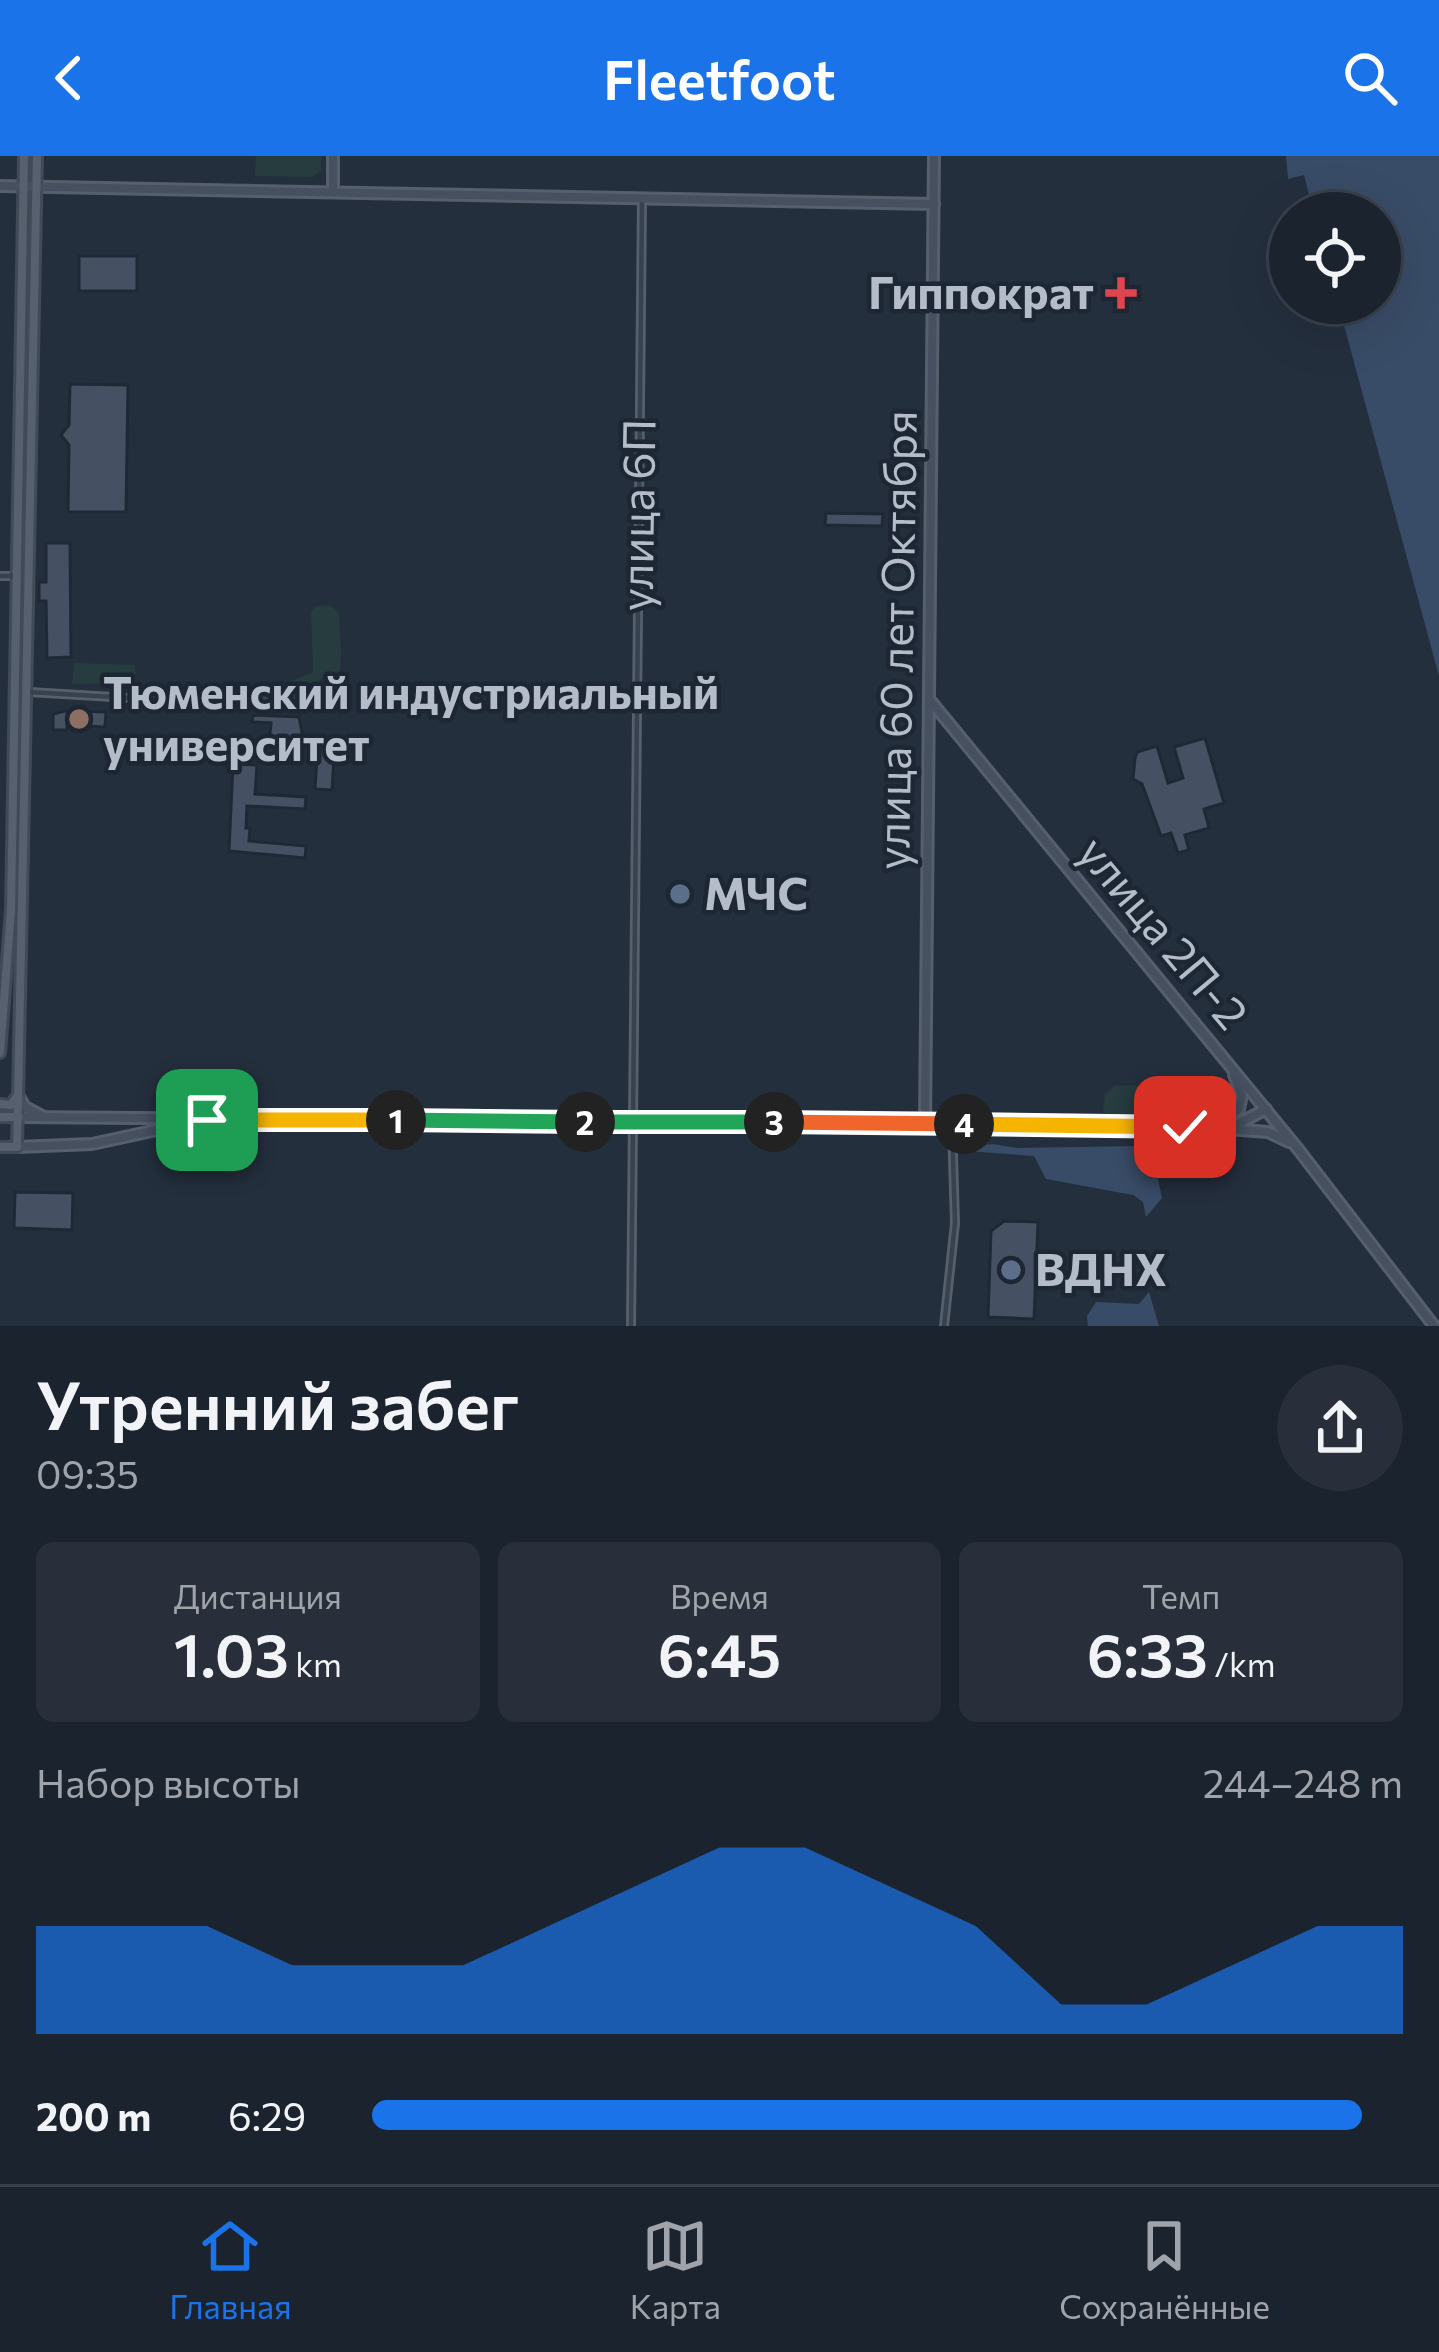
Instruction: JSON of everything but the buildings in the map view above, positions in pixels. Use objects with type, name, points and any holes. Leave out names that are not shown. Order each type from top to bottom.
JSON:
[{"type":"main road","points":[[0,1053],[13,808],[24,156]]},
{"type":"main road","points":[[17,1147],[38,156]]},
{"type":"main road","points":[[333,156],[333,190]]},
{"type":"main road","name":"улица 60 лет Октября","points":[[925,1124],[934,156]]},
{"type":"main road","points":[[0,187],[642,195],[934,204]]},
{"type":"main road","points":[[23,334],[36,334]]},
{"type":"main road","name":"улица 2П-2","points":[[928,698],[1266,1109],[1434,1326]]},
{"type":"main road","points":[[13,808],[27,808]]},
{"type":"main road","points":[[1185,1127],[1222,1121],[1239,1109],[1240,1087],[1229,1065]]},
{"type":"main road","points":[[0,1104],[10,1106],[18,1095]]},
{"type":"main road","points":[[18,1095],[28,1110],[49,1118]]},
{"type":"main road","points":[[1185,1127],[1238,1124],[1266,1109]]},
{"type":"main road","points":[[0,1117],[1185,1127],[1268,1132],[1298,1149]]},
{"type":"main road","points":[[0,1147],[92,1144],[207,1120]]},
{"type":"street","name":"улица 6П","points":[[631,1326],[642,195]]},
{"type":"street","points":[[0,576],[31,576]]},
{"type":"street","points":[[29,692],[247,704],[265,697],[311,699]]},
{"type":"street","points":[[944,1326],[954,1239],[952,1124]]},
{"type":"green space","points":[[256,156],[321,156],[321,171],[313,177],[255,176]]},
{"type":"green space","points":[[316,606],[332,606],[339,614],[339,674],[323,676],[310,694],[289,691],[291,681],[313,672],[311,611]]},
{"type":"green space","points":[[74,663],[135,665],[136,683],[72,684]]},
{"type":"green space","points":[[1116,1085],[1162,1086],[1168,1102],[1165,1115],[1109,1118],[1103,1110],[1105,1094]]},
{"type":"water","points":[[1286,156],[1439,156],[1439,676],[1344,324],[1401,324],[1401,192],[1308,192],[1304,175],[1288,179]]},
{"type":"water","points":[[970,1146],[1017,1148],[1140,1146],[1140,1152],[1150,1153],[1155,1146],[1161,1156],[1156,1169],[1162,1198],[1146,1217],[1143,1202],[1133,1195],[1046,1179],[1034,1156],[967,1151]]},
{"type":"water","points":[[1149,1292],[1159,1326],[1088,1326],[1087,1316],[1096,1302],[1139,1304]]},
{"type":"place","name":"Гиппократ","points":[[1121,293]]},
{"type":"place","name":"Тюменский индустриальный университет","points":[[79,719]]},
{"type":"place","name":"МЧС","points":[[680,894]]},
{"type":"place","name":"ВДНХ","points":[[1011,1270]]},
{"type":"route","points":[[207,1120],[1185,1127]]}]
